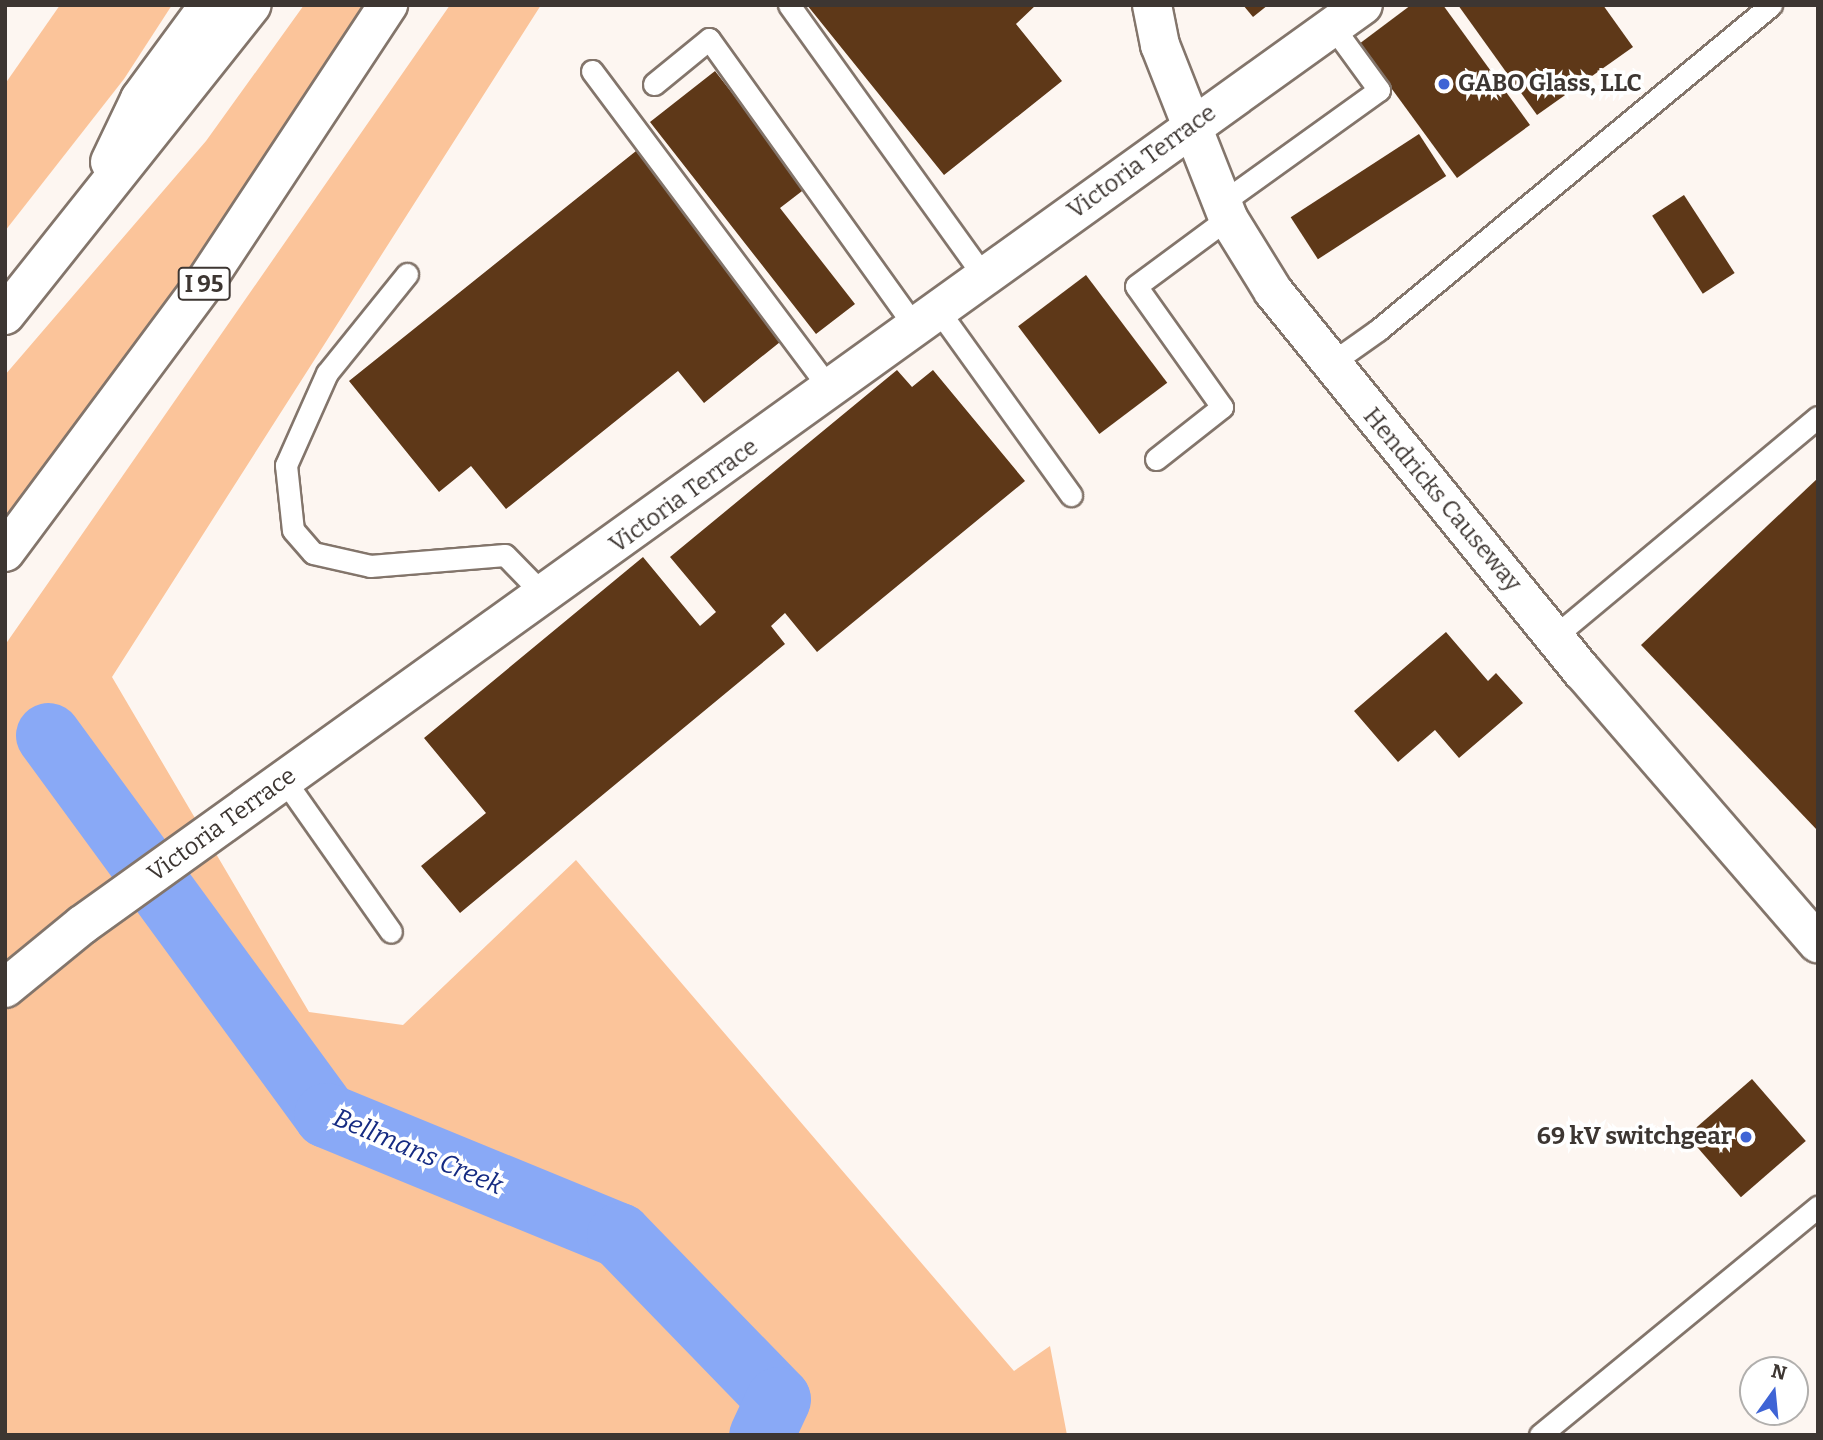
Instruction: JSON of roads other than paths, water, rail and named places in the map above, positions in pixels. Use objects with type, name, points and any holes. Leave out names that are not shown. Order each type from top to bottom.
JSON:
[{"type":"main road","points":[[81,223],[141,99],[209,5]]},
{"type":"main road","points":[[5,314],[81,223],[252,5]]},
{"type":"main road","name":"I 95","points":[[5,552],[206,281],[388,5]]},
{"type":"main road","name":"Hendricks Causeway","points":[[1152,5],[1160,45],[1226,210],[1273,291],[1329,364],[1555,636],[1818,943]]},
{"type":"main road","name":"Victoria Terrace","points":[[5,988],[82,925],[545,596],[1193,124],[1363,5]]},
{"type":"lane","points":[[789,5],[984,276]]},
{"type":"lane","points":[[1329,364],[1378,330],[1771,5]]},
{"type":"lane","points":[[1156,459],[1222,407],[1136,286],[1198,244],[1226,210],[1379,90],[1333,27]]},
{"type":"lane","points":[[654,84],[709,39],[926,319],[1071,495]]},
{"type":"lane","points":[[592,71],[830,389]]},
{"type":"lane","points":[[407,274],[327,373],[286,465],[293,530],[313,553],[370,566],[505,555],[545,596]]},
{"type":"lane","points":[[1555,636],[1818,417]]},
{"type":"lane","points":[[285,781],[391,932]]},
{"type":"lane","points":[[1540,1435],[1818,1207]]},
{"type":"waterway","name":"Bellmans Creek","points":[[48,735],[326,1115],[619,1235],[778,1399],[761,1435]]},
{"type":"place","name":"GABO Glass, LLC","points":[[1444,84]]},
{"type":"place","name":"69 kV switchgear","points":[[1746,1137]]}]
